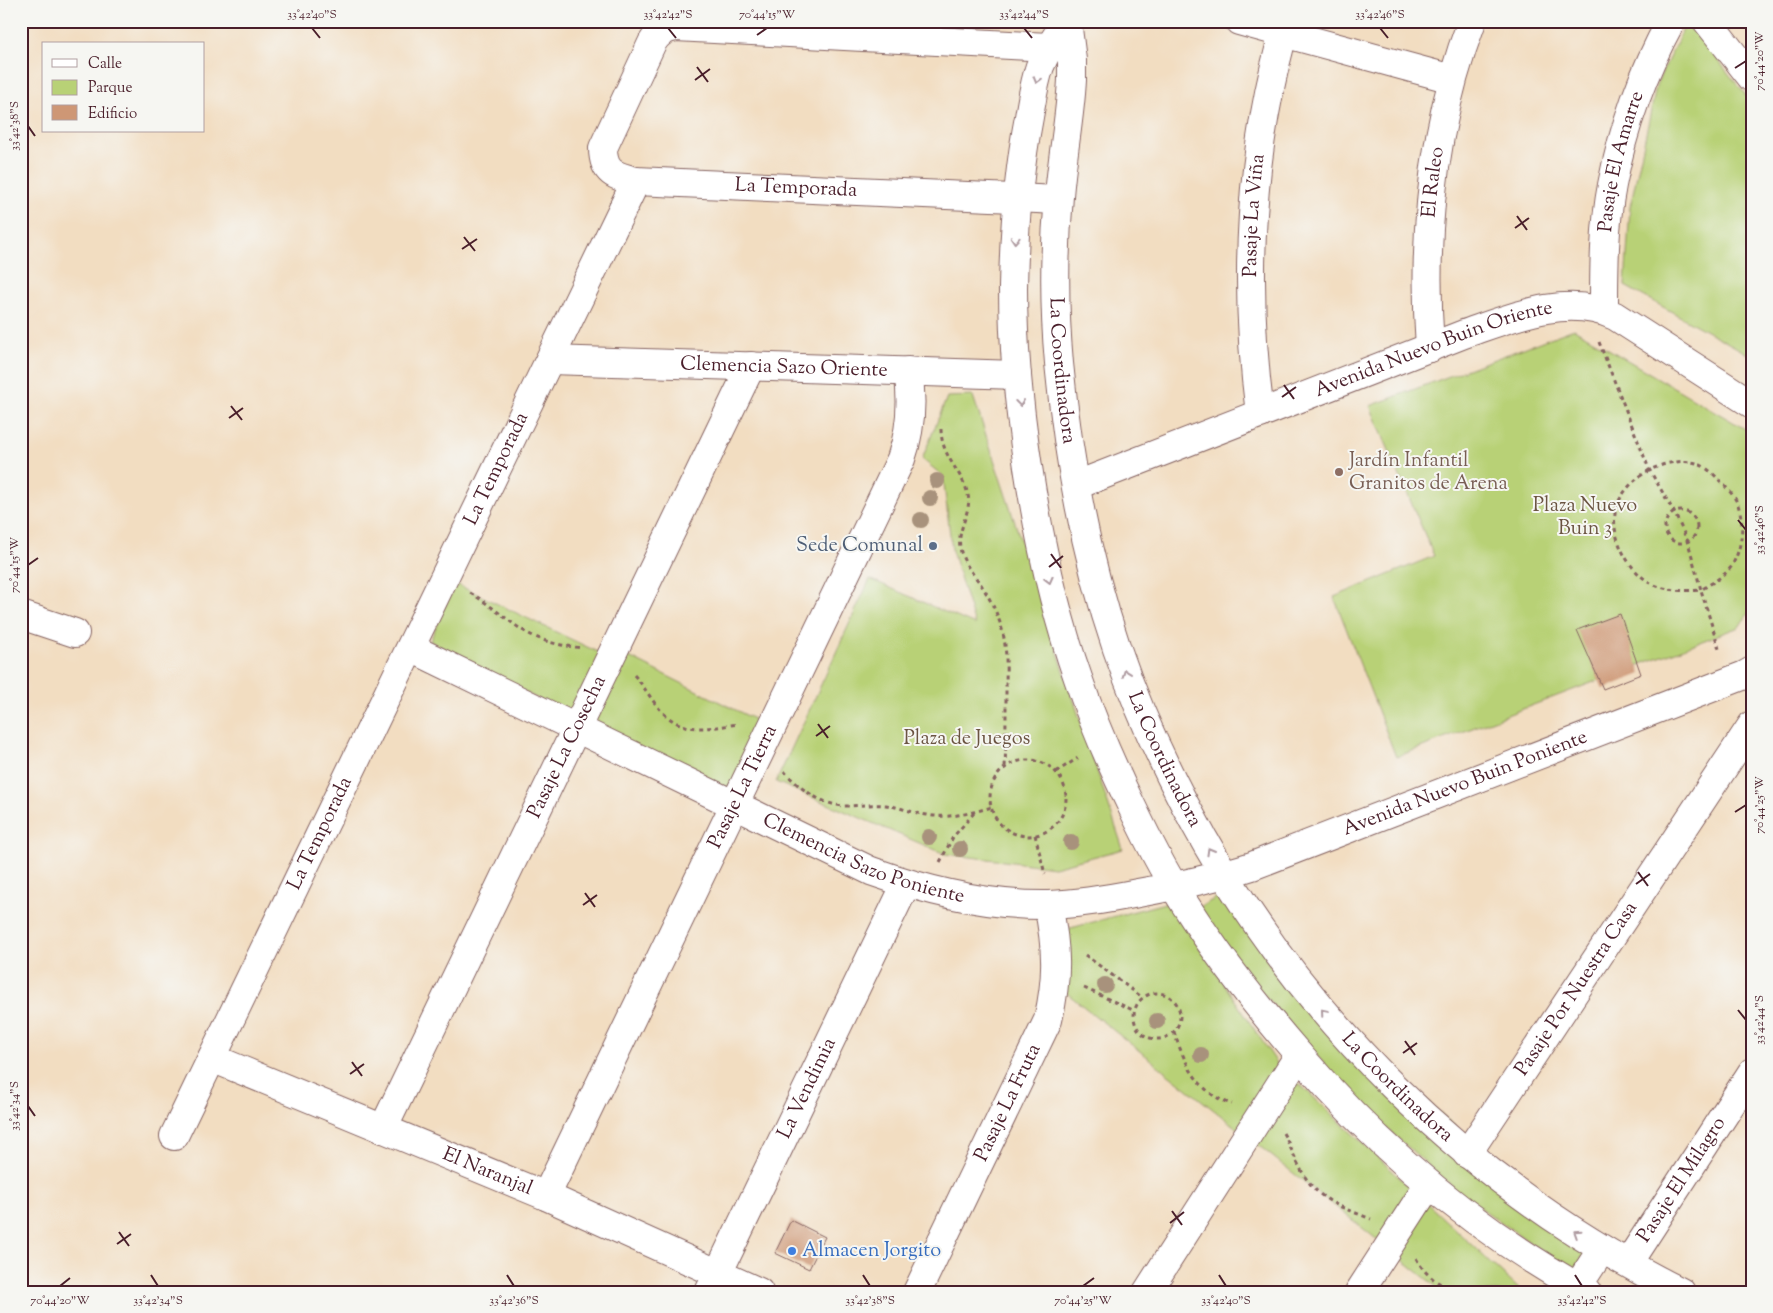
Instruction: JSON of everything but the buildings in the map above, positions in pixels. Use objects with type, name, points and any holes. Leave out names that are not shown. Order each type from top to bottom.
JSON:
[{"type":"street","name":"La Coordinadora","points":[[1067,21],[1049,47],[1036,79],[1025,136],[1014,253],[1013,312],[1016,375],[1024,440],[1047,570],[1080,685],[1114,770],[1174,887],[1240,983],[1299,1055],[1349,1110],[1428,1184],[1506,1242],[1580,1290]]},
{"type":"street","name":"La Coordinadora","points":[[1067,21],[1072,60],[1072,80],[1058,200],[1056,265],[1059,361],[1066,423],[1086,540],[1117,650],[1137,704],[1176,788],[1224,875],[1303,988],[1348,1040],[1399,1093],[1468,1154],[1511,1188],[1602,1249],[1681,1292]]},
{"type":"street","points":[[1239,21],[1285,27],[1452,79]]},
{"type":"street","name":"El Raleo","points":[[1430,348],[1427,292],[1429,207],[1434,164],[1452,79],[1472,21]]},
{"type":"street","name":"Pasaje El Amarre","points":[[1604,310],[1606,230],[1612,187],[1621,145],[1643,79],[1670,21]]},
{"type":"street","points":[[1707,21],[1752,78]]},
{"type":"street","name":"Pasaje La Viña","points":[[1260,414],[1252,335],[1252,241],[1262,134],[1285,27]]},
{"type":"street","points":[[636,181],[618,177],[611,172],[603,157],[603,148],[652,43],[662,31],[668,28],[1049,47]]},
{"type":"street","name":"La Temporada","points":[[174,1136],[636,181],[1058,200]]},
{"type":"street","name":"Avenida Nuevo Buin Oriente","points":[[1077,485],[1498,322],[1559,307],[1580,306],[1604,310],[1748,400]]},
{"type":"street","name":"Clemencia Sazo Oriente","points":[[550,360],[1016,375]]},
{"type":"street","name":"Pasaje La Cosecha","points":[[383,1129],[751,366]]},
{"type":"street","name":"Pasaje La Tierra","points":[[546,1196],[901,460],[910,427],[912,410],[908,371]]},
{"type":"street","points":[[21,615],[75,633]]},
{"type":"street","name":"Clemencia Sazo Poniente","points":[[411,648],[870,871],[906,884],[970,898],[1025,904],[1047,893],[1105,899],[1174,887]]},
{"type":"street","name":"Avenida Nuevo Buin Poniente","points":[[1174,887],[1252,866],[1750,678]]},
{"type":"street","name":"Pasaje Por Nuestra Casa","points":[[1468,1154],[1752,725]]},
{"type":"street","name":"La Vendimia","points":[[714,1282],[906,884]]},
{"type":"street","name":"Pasaje La Fruta","points":[[917,1292],[1048,1020],[1056,975],[1054,935],[1047,893]]},
{"type":"street","points":[[1147,1292],[1299,1055]]},
{"type":"street","name":"El Naranjal","points":[[212,1058],[546,1196],[714,1282],[759,1292]]},
{"type":"street","name":"Pasaje El Milagro","points":[[1628,1263],[1752,1072]]},
{"type":"street","points":[[1359,1292],[1428,1184]]},
{"type":"street","points":[[1580,1290],[1602,1249]]},
{"type":"path","points":[[1598,339],[1649,469],[1674,512],[1688,542],[1720,652]]},
{"type":"path","points":[[941,426],[944,447],[966,486],[969,496],[960,537],[960,548],[964,560],[993,605],[1004,637],[1006,658],[1005,768]]},
{"type":"path","points":[[1686,462],[1696,464],[1717,477],[1738,504],[1742,524],[1741,544],[1730,567],[1701,590],[1676,591],[1659,587],[1634,570],[1620,548],[1616,535],[1614,516],[1617,505],[1623,493],[1631,484],[1649,469],[1671,463],[1686,462]]},
{"type":"path","points":[[1674,512],[1686,512],[1695,520],[1698,528],[1696,534],[1688,542],[1680,544],[1674,542],[1667,534],[1665,523],[1667,517],[1674,512]]},
{"type":"path","points":[[766,741],[773,755],[792,780],[825,802],[842,806],[887,805],[939,817],[957,816],[992,807]]},
{"type":"path","points":[[1056,772],[1079,758]]},
{"type":"path","points":[[1022,761],[1031,761],[1040,762],[1056,772],[1066,793],[1066,804],[1062,815],[1055,825],[1046,832],[1035,836],[1018,835],[1004,827],[994,815],[990,796],[993,785],[1005,768],[1022,761]]},
{"type":"path","points":[[936,869],[953,836],[975,812]]},
{"type":"path","points":[[1035,836],[1047,893]]},
{"type":"path","points":[[1054,935],[1102,967],[1143,998]]},
{"type":"path","points":[[1056,975],[1135,1010]]},
{"type":"path","points":[[1157,993],[1165,995],[1177,1004],[1180,1018],[1174,1032],[1168,1037],[1161,1039],[1146,1037],[1136,1026],[1135,1010],[1143,998],[1157,993]]},
{"type":"path","points":[[1174,1032],[1181,1053],[1191,1072],[1202,1085],[1214,1096],[1225,1102],[1250,1108],[1272,1120],[1280,1129],[1305,1177],[1323,1197],[1334,1205],[1383,1224],[1397,1233],[1406,1242],[1428,1275],[1439,1284],[1456,1292]]},
{"type":"green space","points":[[1687,21],[1752,103],[1752,354],[1750,355],[1625,286],[1630,207],[1657,83]]},
{"type":"green space","name":"Plaza Nuevo Buin 3","points":[[1574,329],[1752,433],[1752,608],[1739,627],[1396,757],[1334,597],[1434,556],[1370,406]]},
{"type":"green space","name":"Plaza de Juegos","points":[[973,396],[1123,849],[1054,867],[945,854],[776,782],[870,579],[975,625],[952,551],[943,476],[922,459],[947,397]]},
{"type":"green space","points":[[454,583],[608,657],[575,719],[430,641]]},
{"type":"green space","points":[[621,653],[766,725],[731,795],[587,723]]},
{"type":"green space","points":[[1225,893],[1268,957],[1589,1248],[1572,1272],[1461,1194],[1359,1104],[1265,996],[1198,908]]},
{"type":"green space","points":[[1169,902],[1277,1063],[1522,1292],[1443,1292],[1064,991],[1063,930]]},
{"type":"place","name":"Jardín Infantil Granitos de Arena","points":[[1339,472]]},
{"type":"place","name":"Sede Comunal","points":[[933,546]]},
{"type":"place","name":"Almacen Jorgito","points":[[792,1251]]}]
